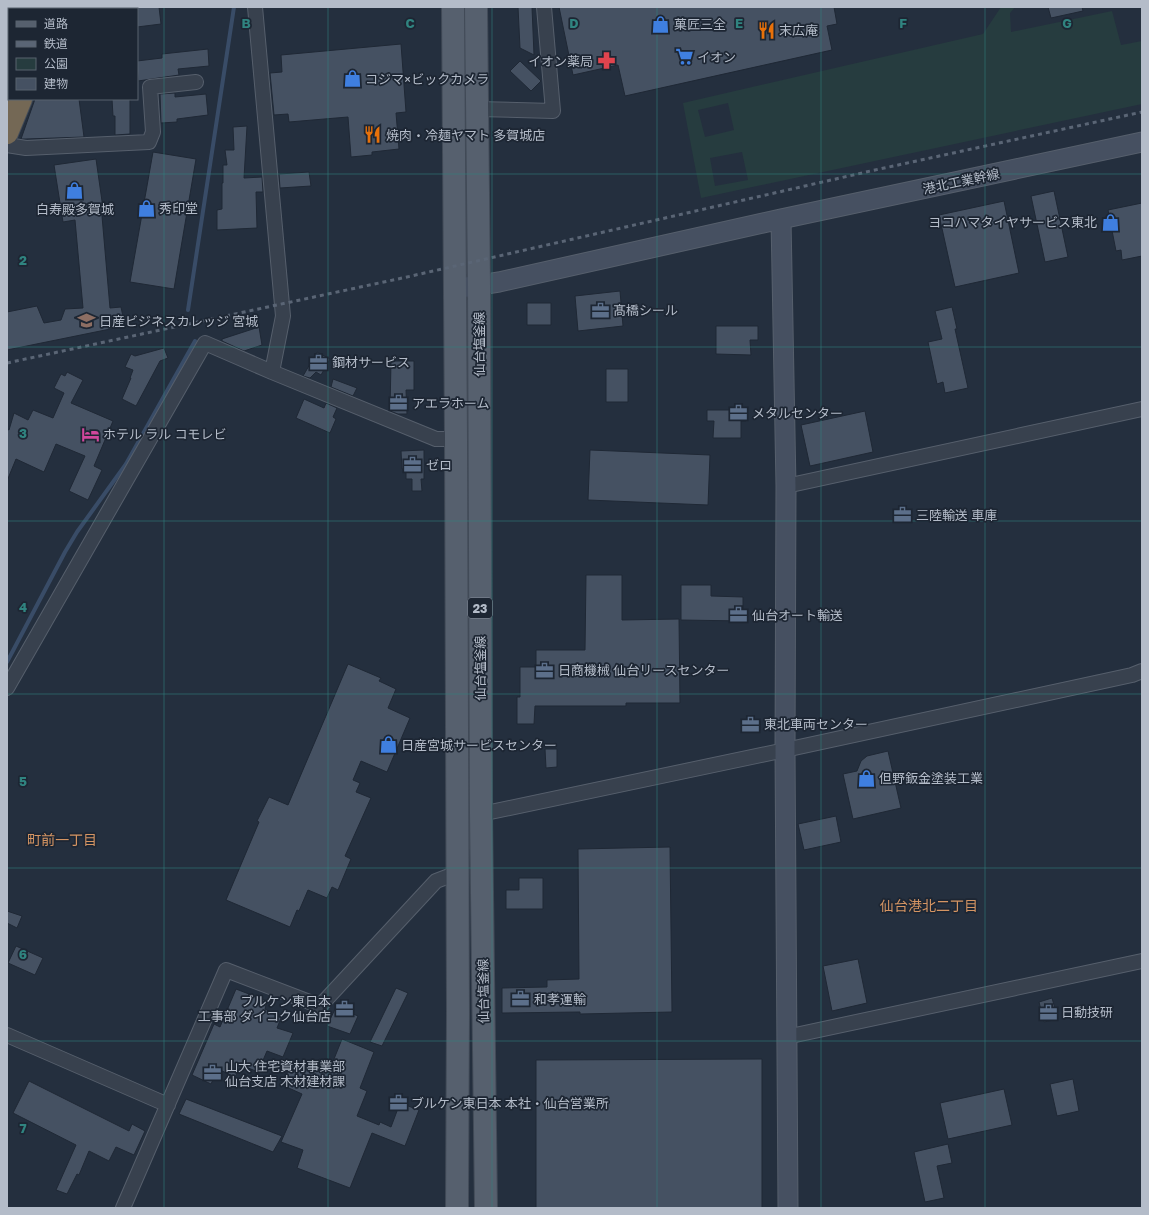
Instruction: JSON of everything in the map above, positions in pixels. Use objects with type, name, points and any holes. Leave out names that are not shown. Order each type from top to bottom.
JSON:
[{"type":"highway","points":[[7,133],[21,100]]},
{"type":"main road","name":"仙台塩釜線","points":[[453,7],[458,873],[457,1208]]},
{"type":"main road","name":"仙台塩釜線","points":[[476,7],[478,109],[481,814],[486,1208]]},
{"type":"street","points":[[255,7],[283,316],[272,372]]},
{"type":"street","points":[[478,109],[553,111],[544,7]]},
{"type":"street","points":[[7,145],[26,148],[149,142],[153,132],[150,87],[196,82]]},
{"type":"street","name":"港北工業幹線","points":[[454,289],[479,286],[781,219],[1142,142]]},
{"type":"street","points":[[781,219],[786,486],[785,750],[788,1208]]},
{"type":"street","points":[[7,688],[205,343],[436,439],[456,439]]},
{"type":"street","points":[[786,486],[1142,409]]},
{"type":"street","points":[[481,814],[785,750],[1125,676],[1142,671]]},
{"type":"street","points":[[123,1208],[226,970],[320,1006],[436,881],[458,873]]},
{"type":"street","points":[[786,1037],[1142,961]]},
{"type":"street","points":[[7,1035],[168,1106]]},
{"type":"green space","points":[[1001,7],[1015,7],[1010,13],[1011,32],[1112,11],[1121,45],[1142,41],[1142,104],[701,198],[683,103],[983,34]],"holes":[[[728,103],[734,130],[705,137],[698,110]],[[742,152],[748,180],[715,186],[710,158]]]},
{"type":"building","points":[[159,7],[161,24],[138,27],[137,8]]},
{"type":"building","points":[[518,7],[532,7],[534,55],[520,48]]},
{"type":"building","name":"イオン","points":[[559,7],[834,7],[837,24],[827,26],[832,50],[625,96],[618,65],[573,75]]},
{"type":"building","points":[[1048,7],[1082,7],[1083,11],[1051,18]]},
{"type":"building","points":[[401,44],[406,112],[396,113],[399,149],[372,152],[372,155],[351,157],[348,117],[289,122],[288,114],[274,115],[270,73],[282,72],[281,55]]},
{"type":"building","points":[[208,49],[209,66],[178,69],[179,75],[138,81],[138,61],[162,58],[162,54]]},
{"type":"building","points":[[520,61],[541,81],[531,91],[510,71]]},
{"type":"building","points":[[175,93],[175,97],[206,94],[208,115],[177,119],[177,122],[161,123],[160,94]]},
{"type":"building","points":[[35,100],[79,100],[84,137],[21,139]]},
{"type":"building","points":[[112,100],[130,100],[130,134],[115,135],[115,116],[113,116]]},
{"type":"building","points":[[247,126],[244,178],[262,177],[263,192],[256,192],[257,228],[217,230],[217,210],[222,209],[223,165],[227,165],[225,150],[234,150],[233,127]]},
{"type":"building","points":[[153,152],[196,159],[174,289],[130,282]]},
{"type":"building","points":[[96,159],[104,215],[102,216],[110,308],[121,307],[125,326],[7,350],[7,312],[37,306],[44,323],[61,320],[65,309],[83,308],[75,220],[63,222],[54,165]]},
{"type":"building","points":[[309,172],[311,186],[280,188],[279,174]]},
{"type":"building","points":[[1054,191],[1068,257],[1045,262],[1031,196]]},
{"type":"building","points":[[1004,201],[1019,273],[955,287],[939,215]]},
{"type":"building","points":[[1142,203],[1142,256],[1122,260],[1121,250],[1116,251],[1108,210]]},
{"type":"building","points":[[620,291],[623,326],[578,331],[575,296]]},
{"type":"building","points":[[527,303],[551,303],[551,325],[527,325]]},
{"type":"building","points":[[952,307],[957,329],[955,329],[968,388],[945,393],[943,382],[937,384],[928,342],[942,339],[935,311]]},
{"type":"building","points":[[716,326],[758,326],[758,340],[750,340],[751,355],[716,354]]},
{"type":"building","points":[[259,327],[262,345],[244,351],[222,341],[222,339]]},
{"type":"building","points":[[164,348],[168,358],[160,361],[136,406],[122,399],[133,370],[125,367],[131,354],[135,356]]},
{"type":"building","points":[[317,352],[330,359],[321,375],[316,372],[310,378],[303,376]]},
{"type":"building","points":[[391,361],[414,361],[414,390],[406,390],[407,414],[398,414],[390,411]]},
{"type":"building","points":[[606,369],[628,369],[628,402],[606,402]]},
{"type":"building","points":[[67,372],[83,380],[71,403],[113,421],[94,466],[102,470],[88,500],[69,491],[85,456],[56,444],[44,472],[16,459],[7,481],[7,429],[9,430],[14,413],[28,420],[33,410],[53,418],[64,393],[54,388],[61,374],[65,376]]},
{"type":"building","points":[[333,379],[357,388],[353,396],[331,387]]},
{"type":"building","points":[[304,399],[324,408],[326,403],[337,408],[333,417],[336,419],[330,433],[296,418]]},
{"type":"building","points":[[707,410],[746,410],[746,421],[741,421],[741,438],[713,438],[714,421],[707,421]]},
{"type":"building","points":[[865,411],[873,452],[810,466],[801,425]]},
{"type":"building","points":[[424,450],[424,479],[421,479],[422,491],[412,491],[412,479],[406,479],[406,469],[402,469],[401,451]]},
{"type":"building","points":[[590,450],[710,455],[708,505],[588,500]]},
{"type":"building","points":[[586,575],[622,575],[622,620],[679,619],[680,703],[626,703],[626,706],[535,706],[534,724],[517,724],[517,697],[520,697],[520,667],[536,667],[536,650],[585,650]]},
{"type":"building","points":[[681,585],[711,585],[711,596],[743,597],[743,621],[681,620]]},
{"type":"building","points":[[348,664],[381,678],[379,681],[396,689],[388,708],[410,718],[387,772],[361,761],[353,780],[360,783],[356,792],[371,798],[345,856],[351,859],[338,890],[332,887],[327,898],[308,890],[290,927],[226,900],[259,822],[257,821],[269,797],[288,805]]},
{"type":"building","points":[[748,721],[760,721],[760,731],[748,731]]},
{"type":"building","points":[[545,749],[557,749],[557,767],[546,768]]},
{"type":"building","points":[[888,751],[901,808],[853,819],[843,774],[857,771],[861,761],[867,756]]},
{"type":"building","points":[[836,816],[841,842],[804,850],[798,824]]},
{"type":"building","points":[[670,847],[672,1012],[580,1014],[580,1012],[502,1013],[502,988],[547,987],[547,980],[579,979],[578,849]]},
{"type":"building","points":[[519,878],[543,878],[543,909],[506,909],[506,890],[519,890]]},
{"type":"building","points":[[7,911],[22,916],[17,928],[7,923]]},
{"type":"building","points":[[16,946],[43,958],[35,975],[8,963]]},
{"type":"building","points":[[858,959],[867,1003],[832,1011],[823,966]]},
{"type":"building","points":[[396,988],[408,993],[382,1046],[370,1042]]},
{"type":"building","points":[[236,989],[267,1001],[265,1009],[281,1018],[277,1028],[293,1033],[283,1057],[267,1051],[258,1072],[241,1065],[235,1077],[218,1069],[211,1084],[192,1075],[214,1024],[220,1027]]},
{"type":"building","points":[[1052,998],[1058,1019],[1044,1022],[1039,1002]]},
{"type":"building","points":[[336,1007],[358,1016],[350,1034],[327,1026]]},
{"type":"building","points":[[342,1039],[374,1052],[360,1088],[367,1091],[357,1116],[379,1125],[380,1122],[391,1127],[400,1103],[419,1110],[405,1146],[372,1133],[350,1188],[297,1168],[303,1150],[281,1142],[302,1094],[282,1085],[292,1061],[314,1070],[319,1059],[332,1064]]},
{"type":"building","points":[[762,1059],[762,1208],[536,1208],[536,1060]]},
{"type":"building","points":[[1073,1079],[1079,1111],[1057,1116],[1050,1084]]},
{"type":"building","points":[[29,1081],[129,1131],[132,1124],[145,1131],[134,1155],[116,1147],[109,1161],[89,1151],[79,1175],[77,1174],[67,1194],[56,1190],[76,1145],[13,1113]]},
{"type":"building","points":[[1004,1089],[1012,1125],[948,1139],[940,1103]]},
{"type":"building","points":[[186,1099],[282,1136],[273,1152],[179,1114]]},
{"type":"building","points":[[948,1144],[952,1163],[937,1166],[944,1198],[925,1202],[914,1152]]},
{"type":"waterway","points":[[188,310],[234,7]]},
{"type":"waterway","points":[[7,662],[65,552],[77,532],[126,464],[195,341]]},
{"type":"railway","points":[[7,363],[407,277],[875,170],[1142,112]]},
{"type":"place","name":"菓匠三全","points":[[661,24]]},
{"type":"place","name":"末広庵","points":[[766,30]]},
{"type":"place","name":"イオン","points":[[684,57]]},
{"type":"place","name":"イオン薬局","points":[[606,61]]},
{"type":"place","name":"コジマ×ビックカメラ","points":[[352,79]]},
{"type":"place","name":"焼肉・冷麺ヤマト 多賀城店","points":[[373,135]]},
{"type":"place","name":"白寿殿多賀城","points":[[75,190]]},
{"type":"place","name":"秀印堂","points":[[146,208]]},
{"type":"place","name":"ヨコハマタイヤサービス東北","points":[[1110,222]]},
{"type":"place","name":"髙橋シール","points":[[600,310]]},
{"type":"place","name":"日産ビジネスカレッジ 宮城","points":[[86,321]]},
{"type":"place","name":"鋼材サービス","points":[[319,362]]},
{"type":"place","name":"アエラホーム","points":[[399,403]]},
{"type":"place","name":"メタルセンター","points":[[739,413]]},
{"type":"place","name":"ホテル ラル コモレビ","points":[[90,434]]},
{"type":"place","name":"ゼロ","points":[[413,465]]},
{"type":"place","name":"三陸輸送 車庫","points":[[903,515]]},
{"type":"place","name":"仙台オート輸送","points":[[739,615]]},
{"type":"place","name":"日商機械 仙台リースセンター","points":[[545,670]]},
{"type":"place","name":"東北車両センター","points":[[751,724]]},
{"type":"place","name":"日産宮城サービスセンター","points":[[388,745]]},
{"type":"place","name":"但野鈑金塗装工業","points":[[866,778]]},
{"type":"place","name":"和孝運輸","points":[[521,999]]},
{"type":"place","name":"ブルケン東日本 工事部 ダイコク仙台店","points":[[344,1008]]},
{"type":"place","name":"日動技研","points":[[1048,1012]]},
{"type":"place","name":"山大 住宅資材事業部 仙台支店 木材建材課","points":[[212,1073]]},
{"type":"place","name":"ブルケン東日本 本社・仙台営業所","points":[[398,1103]]},
{"type":"district","name":"町前一丁目","points":[[62,839]]},
{"type":"district","name":"仙台港北二丁目","points":[[929,905]]}]
